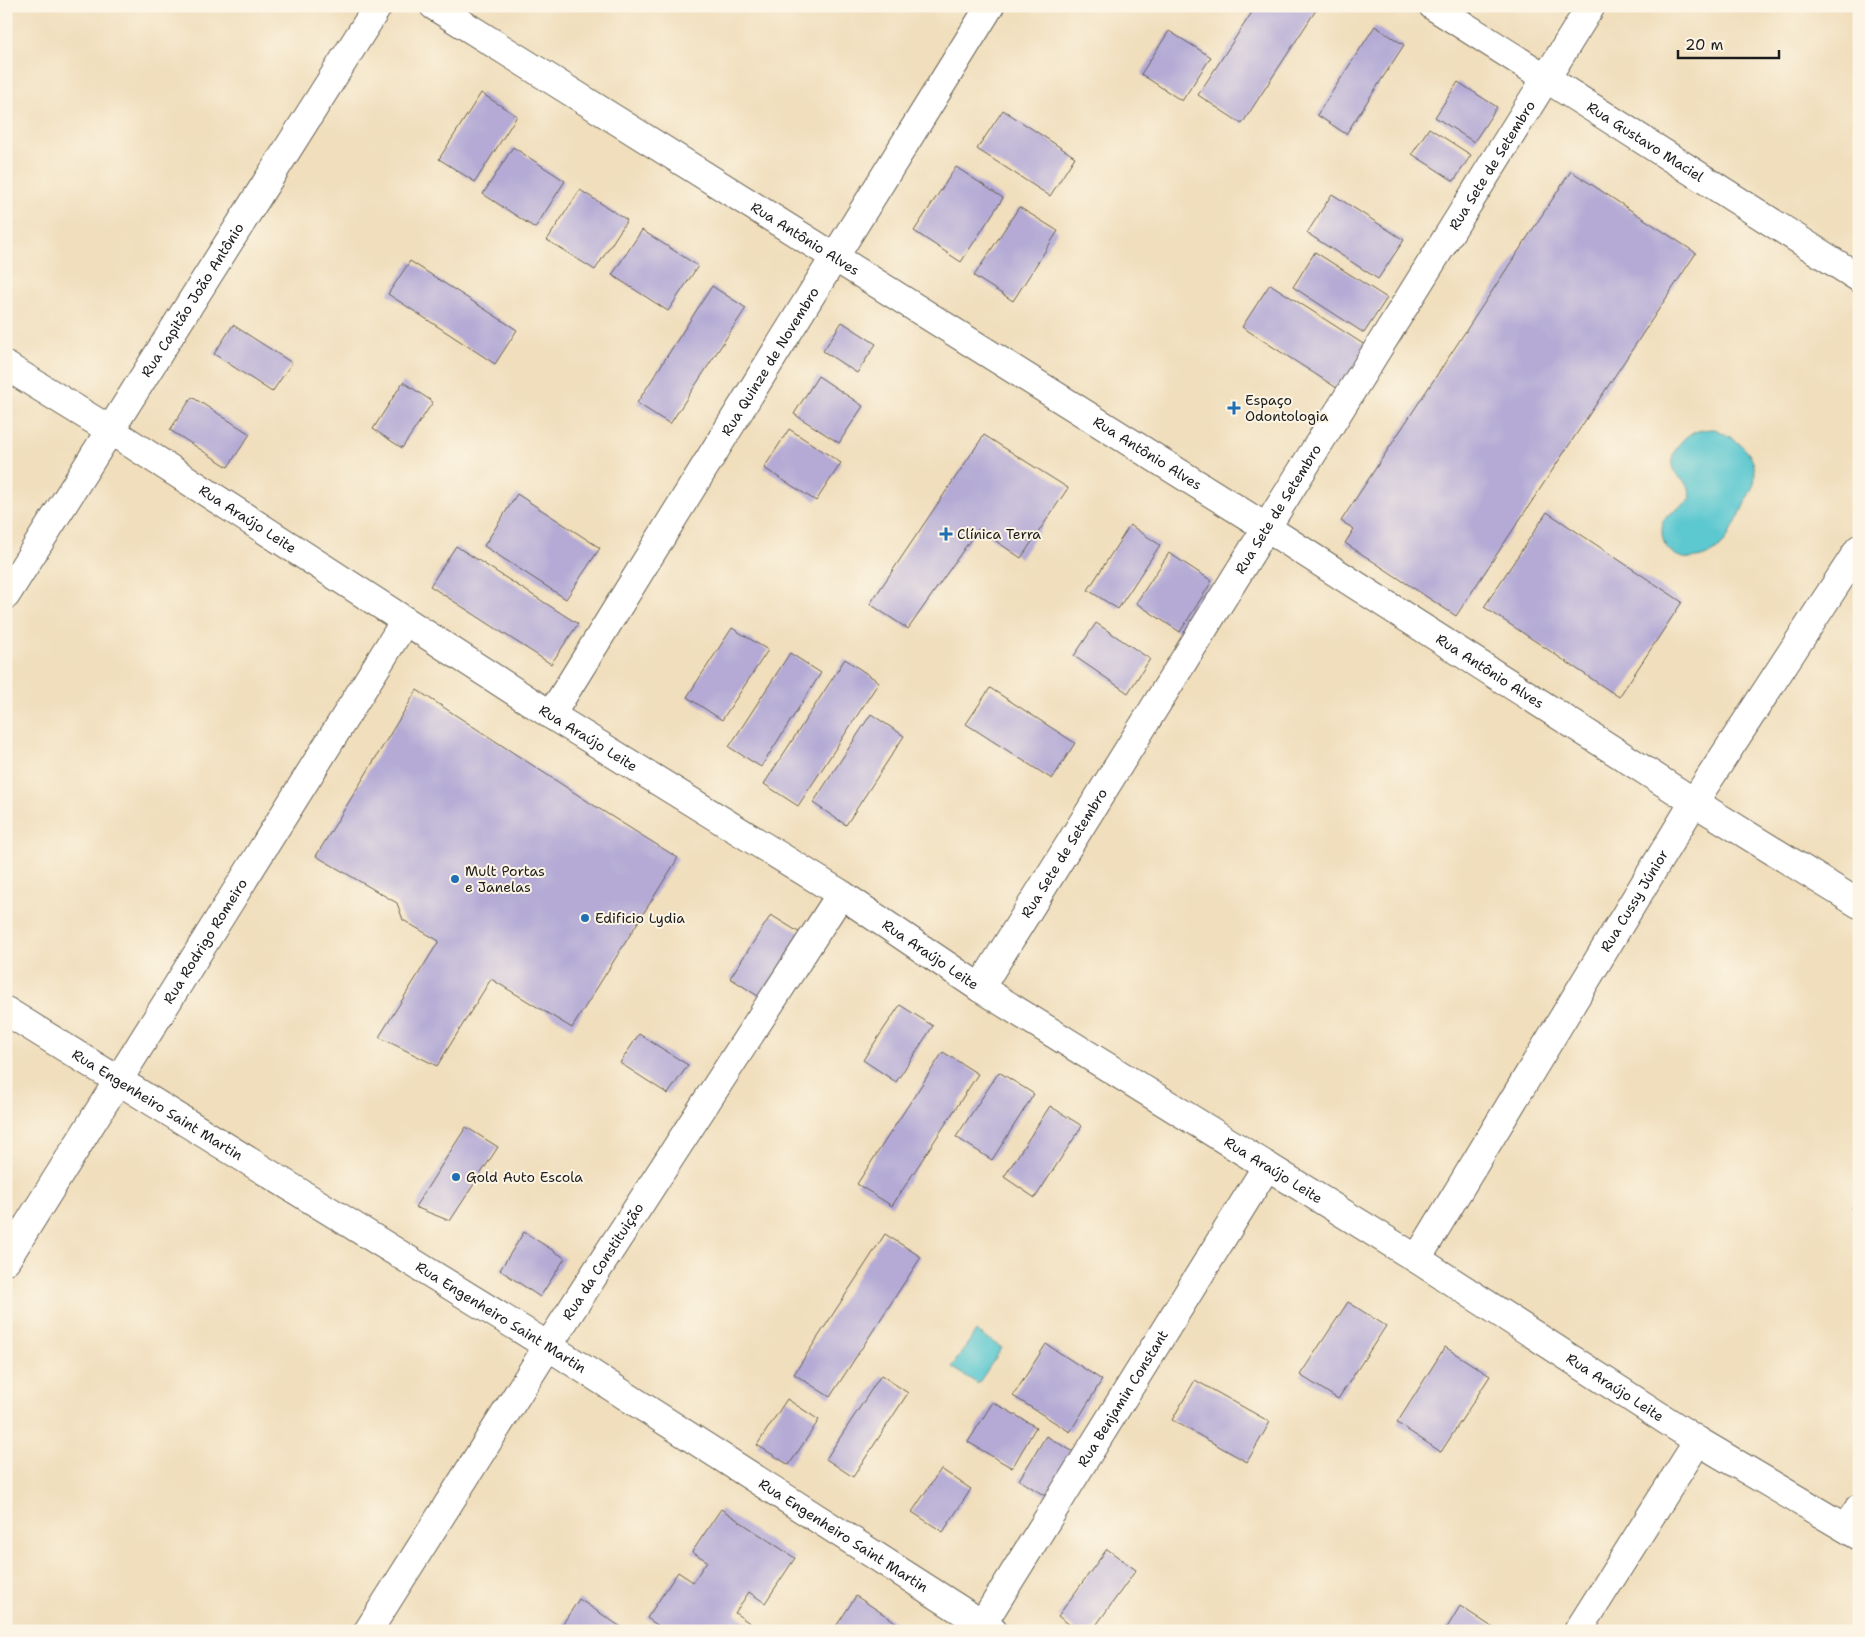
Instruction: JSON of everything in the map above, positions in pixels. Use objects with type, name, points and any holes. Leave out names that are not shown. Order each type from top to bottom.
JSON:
[{"type":"street","name":"Rua Capitão João Antônio","points":[[6,595],[378,6]]},
{"type":"street","name":"Rua Antônio Alves","points":[[434,6],[1267,528],[1694,802],[1859,904]]},
{"type":"street","name":"Rua Quinze de Novembro","points":[[551,715],[990,6]]},
{"type":"street","name":"Rua Gustavo Maciel","points":[[1433,6],[1859,278]]},
{"type":"street","name":"Rua Sete de Setembro","points":[[980,988],[1545,77],[1591,6]]},
{"type":"street","name":"Rua Araújo Leite","points":[[6,366],[110,430],[551,715],[841,894],[980,988],[1417,1259],[1698,1441],[1855,1524]]},
{"type":"street","name":"Rua Cussy Júnior","points":[[1417,1259],[1694,802],[1859,548]]},
{"type":"street","name":"Rua Rodrigo Romeiro","points":[[6,1260],[405,621]]},
{"type":"street","name":"Rua da Constituição","points":[[368,1631],[548,1346],[841,894]]},
{"type":"street","name":"Rua Engenheiro Saint Martin","points":[[6,1010],[548,1346],[985,1629]]},
{"type":"street","name":"Rua Benjamin Constant","points":[[985,1629],[1267,1166]]},
{"type":"street","points":[[1578,1631],[1698,1441]]},
{"type":"water","points":[[1715,429],[1739,443],[1750,456],[1754,464],[1754,484],[1734,527],[1722,545],[1702,557],[1687,559],[1670,551],[1664,543],[1662,535],[1663,520],[1691,498],[1688,486],[1672,467],[1673,456],[1675,450],[1687,436],[1697,431]]},
{"type":"water","points":[[976,1331],[1002,1348],[978,1384],[952,1367]]},
{"type":"building","points":[[1256,6],[1310,6],[1316,10],[1242,124],[1198,95]]},
{"type":"building","points":[[1375,26],[1404,45],[1346,134],[1317,115]]},
{"type":"building","points":[[1169,31],[1211,57],[1182,101],[1141,74]]},
{"type":"building","points":[[1458,82],[1497,107],[1474,142],[1435,117]]},
{"type":"building","points":[[481,93],[517,116],[475,182],[439,159]]},
{"type":"building","points":[[1003,110],[1075,157],[1050,196],[977,149]]},
{"type":"building","points":[[1429,128],[1471,155],[1454,181],[1412,154]]},
{"type":"building","points":[[513,147],[565,181],[535,228],[483,194]]},
{"type":"building","points":[[956,167],[1003,198],[961,262],[914,231]]},
{"type":"building","points":[[1571,171],[1696,253],[1456,616],[1345,543],[1354,529],[1341,521]]},
{"type":"building","points":[[580,190],[627,220],[595,270],[547,240]]},
{"type":"building","points":[[1332,194],[1404,240],[1378,279],[1307,233]]},
{"type":"building","points":[[1019,207],[1058,231],[1013,301],[974,276]]},
{"type":"building","points":[[642,230],[698,266],[668,311],[612,275]]},
{"type":"building","points":[[1315,252],[1387,298],[1364,333],[1293,287]]},
{"type":"building","points":[[410,261],[517,330],[495,364],[388,294]]},
{"type":"building","points":[[1270,284],[1368,347],[1340,390],[1242,327]]},
{"type":"building","points":[[712,286],[746,308],[670,424],[637,403]]},
{"type":"building","points":[[842,322],[876,344],[857,373],[823,351]]},
{"type":"building","points":[[233,325],[292,363],[272,392],[214,354]]},
{"type":"building","points":[[818,376],[863,406],[839,443],[794,414]]},
{"type":"building","points":[[403,382],[433,402],[402,448],[373,429]]},
{"type":"building","points":[[192,397],[250,434],[228,467],[170,430]]},
{"type":"building","points":[[789,429],[841,463],[816,501],[764,468]]},
{"type":"building","name":"Clínica Terra","points":[[984,435],[1068,488],[1021,558],[978,529],[908,629],[870,604]]},
{"type":"building","points":[[517,494],[600,548],[566,599],[484,546]]},
{"type":"building","points":[[1547,512],[1682,602],[1619,697],[1484,607]]},
{"type":"building","points":[[1130,525],[1160,545],[1118,609],[1088,590]]},
{"type":"building","points":[[456,546],[578,624],[551,664],[430,586]]},
{"type":"building","points":[[1169,553],[1212,581],[1180,632],[1136,603]]},
{"type":"building","points":[[1096,623],[1150,659],[1128,693],[1074,656]]},
{"type":"building","points":[[732,628],[768,650],[722,720],[687,697]]},
{"type":"building","points":[[790,653],[821,673],[761,767],[729,747]]},
{"type":"building","points":[[845,659],[879,682],[798,806],[764,784]]},
{"type":"building","points":[[990,688],[1075,743],[1052,779],[966,724]]},
{"type":"building","name":"Mult Portas e Janelas","points":[[417,690],[678,858],[572,1028],[491,979],[437,1066],[379,1037],[439,941],[403,920],[397,903],[316,856]]},
{"type":"building","points":[[871,714],[904,736],[846,825],[813,803]]},
{"type":"building","points":[[771,915],[805,936],[764,1000],[730,978]]},
{"type":"building","points":[[900,1005],[933,1026],[896,1082],[863,1060]]},
{"type":"building","points":[[639,1034],[688,1065],[668,1094],[620,1063]]},
{"type":"building","points":[[943,1052],[978,1074],[892,1206],[857,1184]]},
{"type":"building","points":[[999,1072],[1034,1094],[992,1160],[956,1137]]},
{"type":"building","points":[[1050,1106],[1082,1126],[1035,1198],[1004,1177]]},
{"type":"building","name":"Gold Auto Escola","points":[[466,1127],[498,1147],[450,1221],[415,1207]]},
{"type":"building","points":[[1859,1198],[1859,1213],[1852,1208]]},
{"type":"building","points":[[524,1232],[565,1258],[540,1297],[500,1270]]},
{"type":"building","points":[[885,1234],[921,1257],[830,1397],[794,1374]]},
{"type":"building","points":[[1348,1302],[1386,1326],[1338,1399],[1300,1375]]},
{"type":"building","points":[[1046,1344],[1102,1380],[1070,1432],[1013,1396]]},
{"type":"building","points":[[1445,1347],[1490,1376],[1441,1452],[1397,1423]]},
{"type":"building","points":[[881,1375],[908,1393],[853,1477],[826,1459]]},
{"type":"building","points":[[1195,1380],[1270,1422],[1247,1462],[1172,1420]]},
{"type":"building","points":[[787,1399],[819,1420],[789,1465],[757,1445]]},
{"type":"building","points":[[993,1402],[1036,1427],[1012,1468],[968,1442]]},
{"type":"building","points":[[1046,1436],[1079,1455],[1052,1500],[1019,1480]]},
{"type":"building","points":[[941,1469],[971,1489],[943,1532],[912,1512]]},
{"type":"building","points":[[721,1509],[795,1558],[765,1603],[749,1592],[735,1613],[751,1624],[747,1631],[666,1631],[647,1618],[678,1572],[693,1582],[707,1561],[692,1552]]},
{"type":"building","points":[[1107,1549],[1136,1570],[1092,1631],[1078,1631],[1058,1616]]},
{"type":"building","points":[[856,1596],[909,1631],[833,1631]]},
{"type":"building","points":[[579,1599],[627,1631],[558,1631]]},
{"type":"building","points":[[1460,1606],[1498,1631],[1445,1631]]},
{"type":"place","name":"Espaço Odontologia","points":[[1234,408]]},
{"type":"place","name":"Clínica Terra","points":[[946,534]]},
{"type":"place","name":"Mult Portas e Janelas","points":[[455,879]]},
{"type":"place","name":"Edificio Lydia","points":[[585,918]]},
{"type":"place","name":"Gold Auto Escola","points":[[456,1177]]}]
